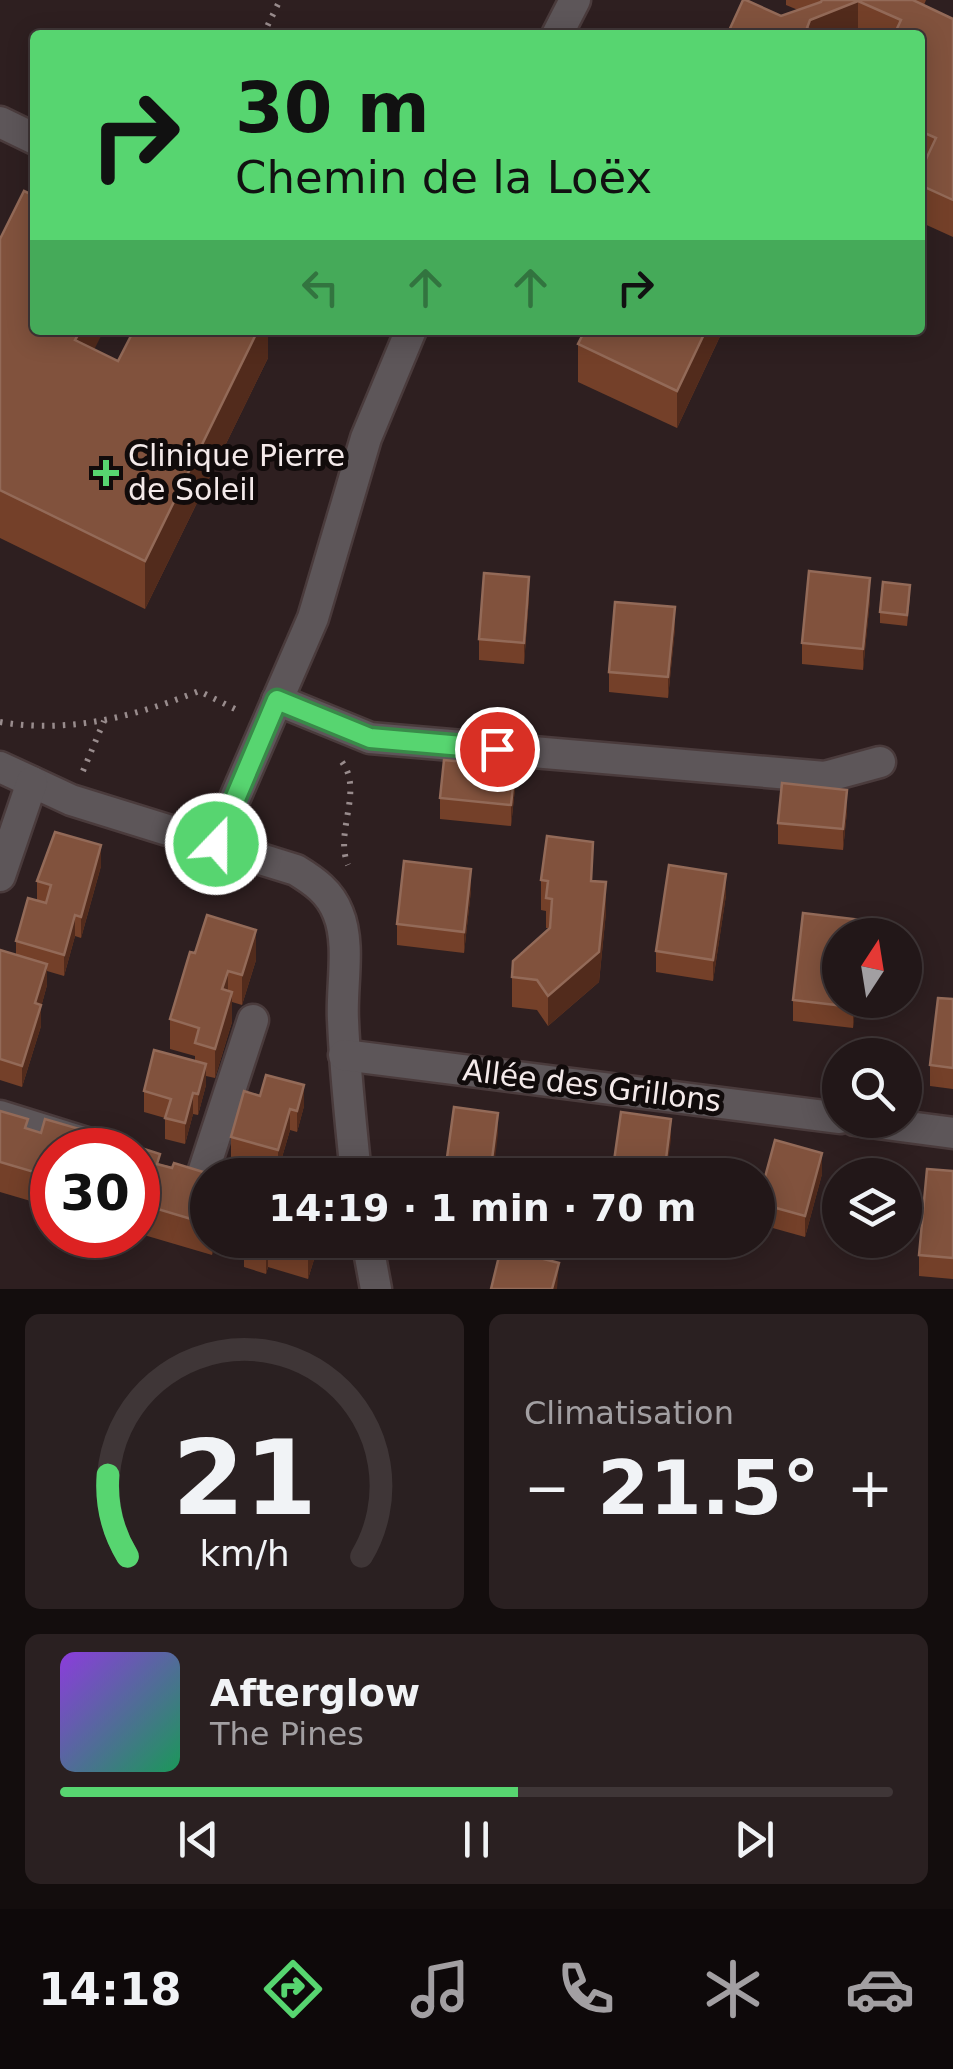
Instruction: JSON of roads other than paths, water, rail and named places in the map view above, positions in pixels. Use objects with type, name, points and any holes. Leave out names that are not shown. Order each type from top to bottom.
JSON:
[{"type":"street","points":[[560,30],[575,0]]},
{"type":"street","points":[[0,122],[30,137]]},
{"type":"street","points":[[216,844],[313,618],[366,438],[409,335]]},
{"type":"street","points":[[271,712],[370,738],[826,776],[880,762]]},
{"type":"street","points":[[0,767],[72,800],[296,870],[330,896],[340,916],[344,940],[344,1054],[354,1158]]},
{"type":"street","points":[[0,876],[32,782]]},
{"type":"street","points":[[211,1158],[254,1020]]},
{"type":"street","name":"Allée des Grillons","points":[[344,1054],[822,1116]]},
{"type":"street","points":[[0,1116],[38,1128]]},
{"type":"street","points":[[922,1129],[953,1133]]},
{"type":"street","points":[[169,1169],[190,1176]]},
{"type":"street","points":[[370,1258],[376,1289]]},
{"type":"place","name":"Clinique Pierre de Soleil","points":[[106,473]]}]
